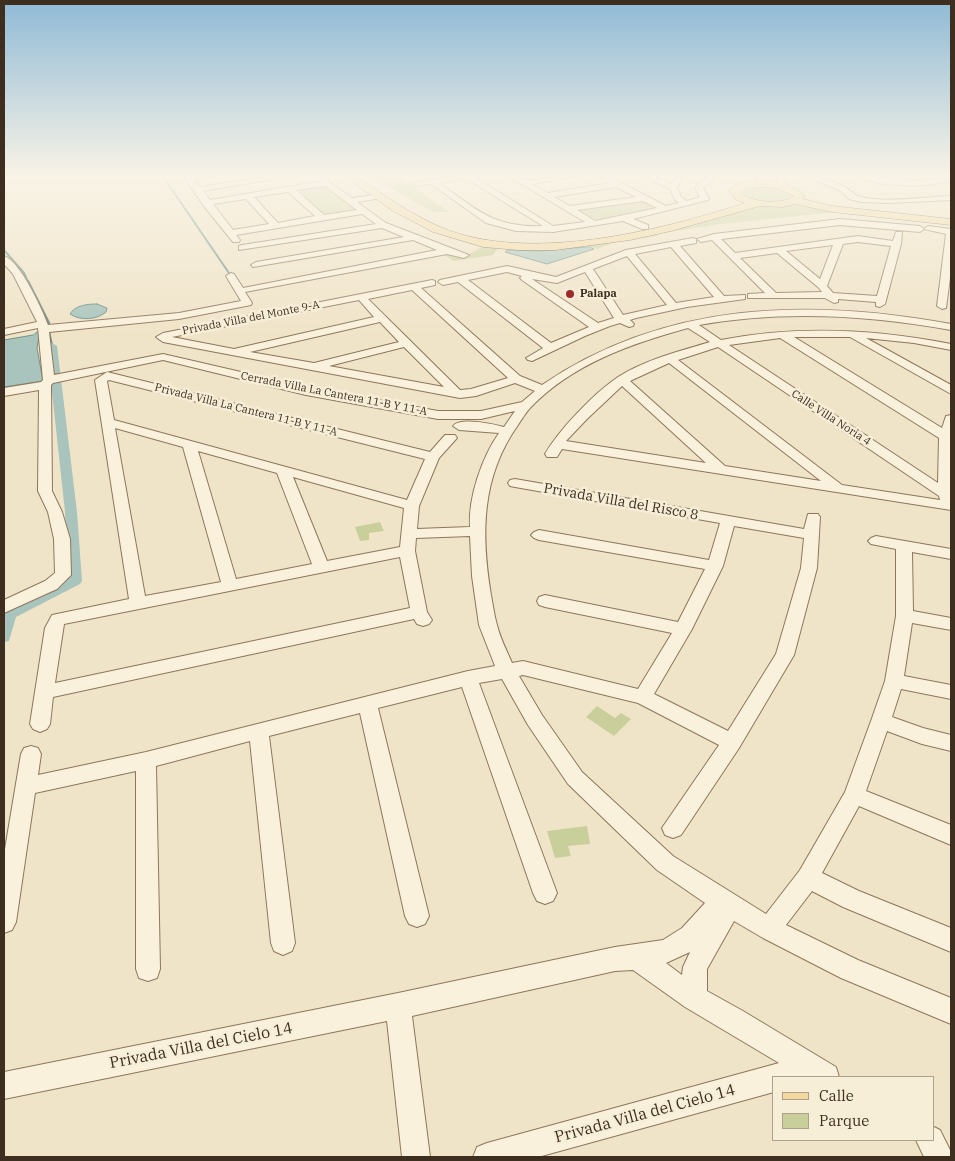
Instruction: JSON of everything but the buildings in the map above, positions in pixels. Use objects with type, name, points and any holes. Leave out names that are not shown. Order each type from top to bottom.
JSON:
[{"type":"main road","points":[[436,228],[449,234],[480,242],[510,246],[552,246],[598,241],[665,228]]},
{"type":"main road","points":[[456,228],[481,236],[525,241],[571,240],[640,228]]},
{"type":"street","points":[[226,228],[256,266]]},
{"type":"street","points":[[230,233],[261,228]]},
{"type":"street","points":[[256,266],[373,228]]},
{"type":"street","points":[[390,228],[446,251],[464,255]]},
{"type":"street","points":[[524,228],[558,228]]},
{"type":"street","points":[[443,282],[505,269],[552,280],[629,252],[714,237],[788,228]]},
{"type":"street","points":[[752,296],[826,292],[881,302],[900,228]]},
{"type":"street","points":[[914,228],[951,232],[942,306]]},
{"type":"street","points":[[714,237],[773,295]]},
{"type":"street","points":[[256,266],[412,238]]},
{"type":"street","points":[[734,256],[858,239],[896,244]]},
{"type":"street","points":[[826,292],[839,242]]},
{"type":"street","points":[[672,244],[721,299]]},
{"type":"street","points":[[256,266],[446,251]]},
{"type":"street","points":[[780,251],[826,292],[835,310]]},
{"type":"street","points":[[629,252],[673,306]]},
{"type":"street","points":[[4,259],[17,273],[43,327],[47,383],[45,491],[62,539],[63,575],[51,585],[4,607]]},
{"type":"street","points":[[247,289],[256,266]]},
{"type":"street","points":[[587,268],[625,319],[649,332]]},
{"type":"street","points":[[515,271],[596,327]]},
{"type":"street","points":[[4,332],[179,316],[247,303],[231,276]]},
{"type":"street","points":[[460,278],[550,348]]},
{"type":"street","name":"Privada Villa del Monte 9-A","points":[[432,282],[166,334],[161,337],[163,339],[311,368],[456,393],[472,393],[510,382]]},
{"type":"street","points":[[413,286],[510,382],[533,394]]},
{"type":"street","points":[[361,297],[456,393]]},
{"type":"street","points":[[532,358],[596,327],[673,306],[741,297]]},
{"type":"street","points":[[951,327],[835,310],[773,313],[649,332],[596,356],[533,394],[498,444],[484,479],[478,526],[480,576],[488,625],[506,671],[535,720],[575,778],[665,863],[726,902],[774,925],[850,970],[951,1011]]},
{"type":"street","name":"Privada Villa del Monte 9-A","points":[[232,352],[382,318]]},
{"type":"street","name":"Calle Villa Noria 4","points":[[697,325],[949,503]]},
{"type":"street","points":[[782,334],[946,436]]},
{"type":"street","points":[[951,347],[886,336],[850,334],[782,334],[720,342],[669,358],[622,380],[584,414],[554,449],[721,470],[949,503],[946,436],[951,419]]},
{"type":"street","points":[[850,334],[951,390]]},
{"type":"street","name":"Privada Villa del Monte 9-A","points":[[311,368],[407,343]]},
{"type":"street","points":[[669,358],[837,487]]},
{"type":"street","name":"Cerrada Villa La Cantera 11-B Y 11-A","points":[[4,392],[143,363],[438,415],[482,415],[533,394]]},
{"type":"street","name":"Privada Villa La Cantera 11-B Y 11-A","points":[[138,603],[101,380],[107,376],[433,457]]},
{"type":"street","points":[[622,380],[721,470]]},
{"type":"street","name":"Cerrada Villa La Cantera 11-B Y 11-A","points":[[271,387],[427,424],[486,427],[506,431]]},
{"type":"street","points":[[107,422],[412,506]]},
{"type":"street","points":[[46,692],[422,617],[408,551],[412,506],[433,457],[450,438]]},
{"type":"street","points":[[189,444],[230,585]]},
{"type":"street","points":[[283,471],[321,567]]},
{"type":"street","name":"Privada Villa del Risco 8","points":[[515,483],[812,535]]},
{"type":"street","points":[[673,828],[732,742],[785,656],[809,568],[813,517]]},
{"type":"street","points":[[643,697],[683,629],[715,566],[728,520]]},
{"type":"street","points":[[410,529],[478,526]]},
{"type":"street","points":[[539,535],[715,566]]},
{"type":"street","points":[[876,541],[951,554]]},
{"type":"street","points":[[774,925],[808,877],[854,795],[881,721],[894,681],[905,616],[904,546]]},
{"type":"street","points":[[40,724],[54,628],[58,619],[408,551]]},
{"type":"street","points":[[544,601],[683,629]]},
{"type":"street","points":[[905,616],[951,624]]},
{"type":"street","points":[[26,786],[146,760],[468,678],[506,671],[643,697],[732,742]]},
{"type":"street","points":[[468,678],[545,893]]},
{"type":"street","points":[[894,681],[951,692]]},
{"type":"street","points":[[368,705],[417,916]]},
{"type":"street","points":[[881,721],[922,736],[951,743]]},
{"type":"street","points":[[259,731],[284,944]]},
{"type":"street","points":[[4,922],[31,754]]},
{"type":"street","points":[[146,760],[148,969]]},
{"type":"street","points":[[854,795],[951,835]]},
{"type":"street","points":[[808,877],[850,899],[951,940]]},
{"type":"street","points":[[694,998],[695,967],[710,925],[726,902]]},
{"type":"street","name":"Privada Villa del Cielo 14","points":[[4,1086],[398,1006],[614,959],[636,957],[668,950],[710,925]]},
{"type":"street","name":"Privada Villa del Cielo 14","points":[[636,957],[694,998],[734,1020],[818,1073]]},
{"type":"street","points":[[398,1006],[416,1157]]},
{"type":"street","name":"Privada Villa del Cielo 14","points":[[792,1076],[818,1073]]},
{"type":"street","name":"Privada Villa del Cielo 14","points":[[487,1157],[772,1079]]},
{"type":"street","points":[[931,1141],[939,1157]]},
{"type":"green space","points":[[677,228],[694,228],[613,243],[597,249],[589,245]]},
{"type":"green space","points":[[482,247],[497,249],[493,255],[453,261],[443,254],[466,256]]},
{"type":"green space","points":[[380,522],[384,531],[369,533],[369,540],[360,541],[355,527]]},
{"type":"green space","points":[[597,706],[615,718],[621,713],[631,719],[614,736],[586,717]]},
{"type":"green space","points":[[587,826],[590,844],[568,846],[571,856],[555,858],[547,831]]},
{"type":"water","points":[[590,247],[594,249],[547,264],[505,252],[508,250],[539,251]]},
{"type":"water","points":[[97,304],[107,308],[106,312],[98,317],[83,319],[70,314],[78,307]]},
{"type":"water","points":[[40,330],[37,348],[43,381],[4,387],[4,340],[33,335]]},
{"type":"waterway","points":[[198,228],[231,276]]},
{"type":"waterway","points":[[4,250],[24,273],[28,282]]},
{"type":"waterway","points":[[28,281],[49,323],[48,328],[52,346]]},
{"type":"waterway","points":[[4,637],[9,614],[75,581],[71,512],[52,346]]},
{"type":"place","name":"Palapa","points":[[570,294]]}]
